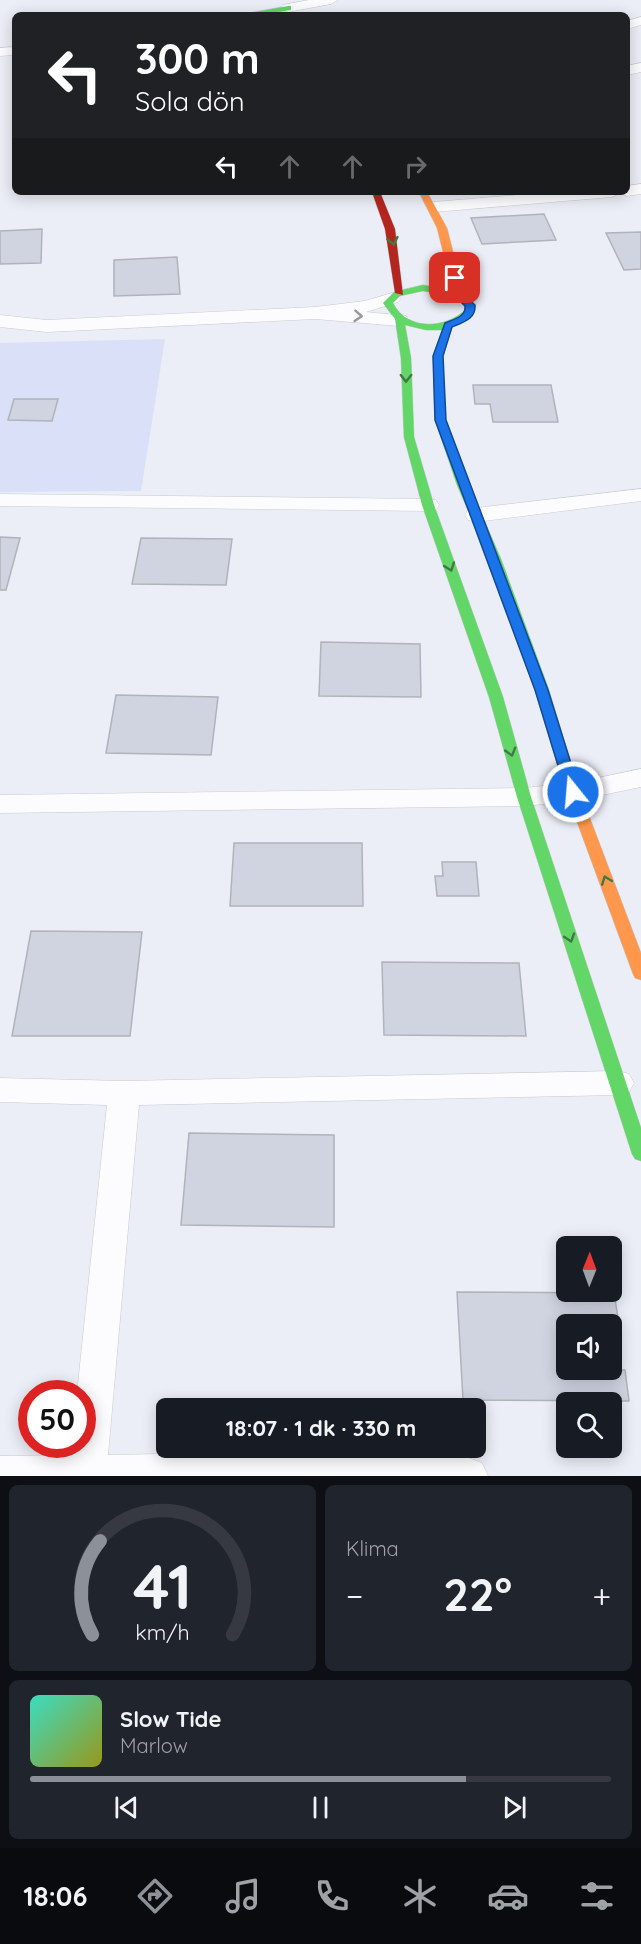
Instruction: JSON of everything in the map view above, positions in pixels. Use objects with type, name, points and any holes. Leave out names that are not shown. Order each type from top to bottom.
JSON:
[{"type":"main road","points":[[244,0],[253,12]]},
{"type":"main road","points":[[266,12],[287,8]]},
{"type":"main road","points":[[377,195],[388,219],[396,255],[396,296]]},
{"type":"main road","points":[[425,195],[434,207],[443,230],[459,295]]},
{"type":"main road","points":[[423,288],[448,291],[459,295],[470,305],[470,311],[467,317],[448,325],[422,327],[399,320],[388,309],[388,304],[396,296],[423,288]]},
{"type":"main road","points":[[399,320],[405,358],[409,437],[428,505],[496,697],[524,797],[641,1154]]},
{"type":"main road","points":[[448,325],[438,356],[440,420],[495,560],[542,690],[573,792],[641,974]]},
{"type":"street","points":[[287,8],[331,0]]},
{"type":"street","points":[[434,207],[576,195]]},
{"type":"street","points":[[0,335],[47,326],[315,313],[368,306],[396,296]]},
{"type":"street","points":[[315,313],[399,320]]},
{"type":"street","points":[[0,321],[47,326]]},
{"type":"street","points":[[476,515],[641,495]]},
{"type":"street","points":[[0,500],[428,505]]},
{"type":"street","points":[[0,804],[524,797],[573,792],[641,778]]},
{"type":"street","points":[[0,1090],[124,1093],[618,1083]]},
{"type":"street","points":[[87,1474],[124,1093]]},
{"type":"street","points":[[0,1474],[268,1470],[469,1476]]},
{"type":"shaded area","points":[[165,339],[141,491],[0,492],[0,343]]},
{"type":"building","points":[[544,214],[556,240],[482,244],[471,218]]},
{"type":"building","points":[[42,229],[41,263],[0,264],[0,231]]},
{"type":"building","points":[[641,232],[641,269],[624,270],[606,233]]},
{"type":"building","points":[[177,257],[180,294],[114,296],[114,260]]},
{"type":"building","points":[[473,385],[551,385],[558,422],[493,422],[490,404],[475,404]]},
{"type":"building","points":[[14,399],[58,399],[52,421],[8,420]]},
{"type":"building","points":[[0,537],[20,538],[6,590],[0,590]]},
{"type":"building","points":[[141,538],[232,539],[226,585],[132,584]]},
{"type":"building","points":[[321,642],[420,644],[421,697],[319,696]]},
{"type":"building","points":[[116,695],[218,697],[211,755],[106,753]]},
{"type":"building","points":[[234,843],[362,843],[363,906],[230,906]]},
{"type":"building","points":[[442,862],[476,862],[479,896],[437,896],[435,876],[443,876]]},
{"type":"building","points":[[31,931],[142,932],[130,1036],[12,1036]]},
{"type":"building","points":[[382,962],[519,963],[526,1036],[384,1035]]},
{"type":"building","points":[[189,1133],[334,1135],[334,1227],[181,1225]]},
{"type":"building","points":[[457,1292],[556,1293],[556,1302],[615,1302],[617,1314],[556,1314],[556,1380],[622,1380],[622,1370],[625,1370],[629,1401],[622,1401],[622,1392],[556,1392],[556,1401],[463,1398]]},
{"type":"traffic: fast","points":[[261,12],[288,8]]},
{"type":"traffic: fast","points":[[423,288],[455,293],[470,305],[470,311],[457,322],[437,327],[416,326],[398,318],[388,303],[397,294],[423,288]]},
{"type":"traffic: fast","points":[[399,320],[406,358],[409,437],[428,505],[496,697],[524,797],[641,1154]]},
{"type":"traffic: fast","points":[[448,325],[438,356],[440,420],[463,485],[495,559],[542,690],[561,753]]},
{"type":"traffic: slow","points":[[425,195],[442,228],[459,295]]},
{"type":"traffic: slow","points":[[561,753],[573,792],[641,974]]},
{"type":"traffic: jam","points":[[377,195],[390,229],[400,293]]},
{"type":"route","points":[[455,278],[459,295],[470,305],[470,311],[467,317],[448,325],[438,356],[440,420],[463,485],[495,560],[542,690],[573,792]]}]
